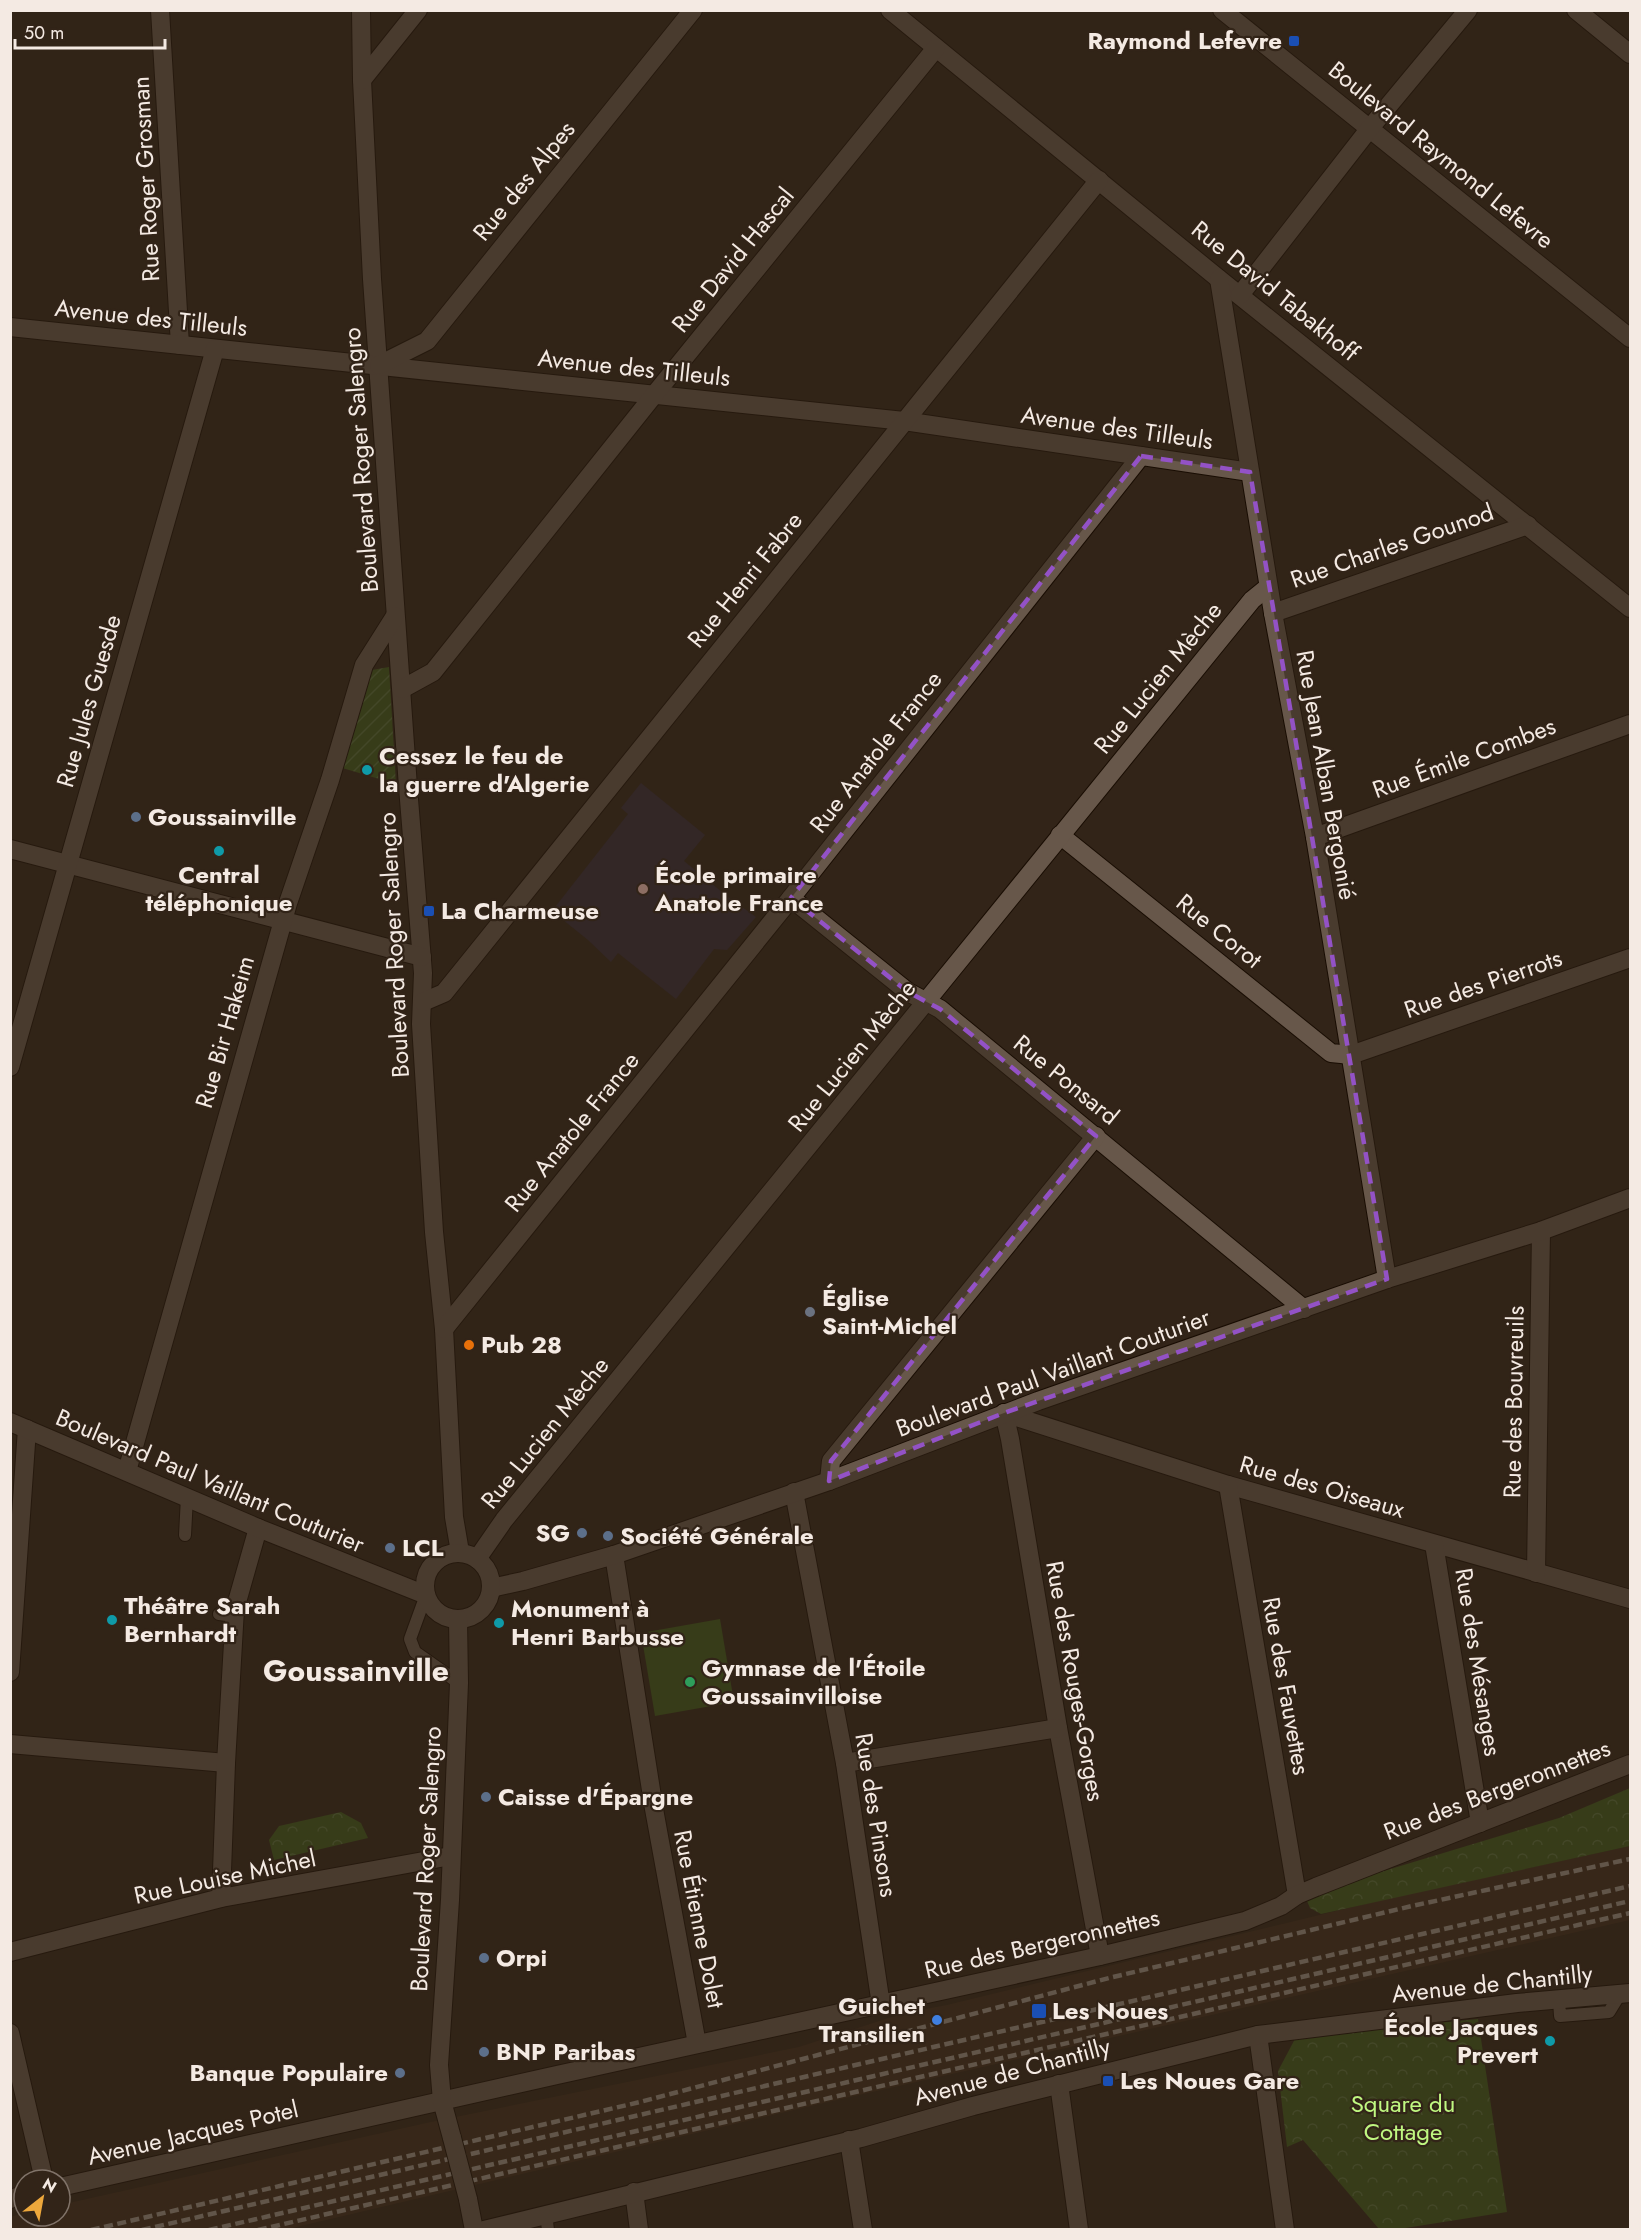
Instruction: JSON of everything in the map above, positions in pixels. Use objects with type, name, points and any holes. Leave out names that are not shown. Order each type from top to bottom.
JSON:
[{"type":"street","name":"Rue Roger Grosman","points":[[160,10],[180,345]]},
{"type":"street","name":"Boulevard Roger Salengro","points":[[361,10],[362,80],[395,616],[422,957],[421,1024],[434,1232],[444,1329],[454,1517],[469,1556]]},
{"type":"street","points":[[362,80],[418,10]]},
{"type":"street","name":"Rue des Alpes","points":[[379,365],[427,340],[693,10]]},
{"type":"street","name":"Rue David Tabakhoff","points":[[890,10],[1220,279],[1630,608]]},
{"type":"street","name":"Boulevard Raymond Lefevre","points":[[1222,10],[1630,338]]},
{"type":"street","points":[[1240,295],[1370,128],[1468,10]]},
{"type":"street","points":[[1576,10],[1630,54]]},
{"type":"street","name":"Rue David Hascal","points":[[402,689],[433,672],[936,48]]},
{"type":"street","name":"Rue Henri Fabre","points":[[423,1002],[444,993],[1099,180]]},
{"type":"street","name":"Rue Jean Alban Bergonié","points":[[1220,279],[1268,586],[1315,837],[1387,1279]]},
{"type":"street","name":"Avenue des Tilleuls","points":[[10,327],[904,421],[1250,472]]},
{"type":"street","name":"Rue Jules Guesde","points":[[10,1067],[215,349]]},
{"type":"street","name":"Rue Anatole France","points":[[444,1329],[791,898],[1141,456]]},
{"type":"street","name":"Rue Charles Gounod","points":[[1273,613],[1528,525]]},
{"type":"street","name":"Rue Lucien Mèche","points":[[469,1556],[504,1520],[714,1265],[1252,600],[1268,586]]},
{"type":"street","name":"Rue Bir Hakeim","points":[[127,1471],[282,921],[330,780],[364,665],[395,616]]},
{"type":"street","name":"Rue Émile Combes","points":[[1315,837],[1630,724]]},
{"type":"street","name":"Rue Corot","points":[[1060,835],[1331,1053],[1351,1055]]},
{"type":"street","points":[[10,849],[422,957]]},
{"type":"street","name":"Rue Ponsard","points":[[791,898],[908,992],[940,1009],[1304,1309]]},
{"type":"street","name":"Rue des Pierrots","points":[[1351,1055],[1630,958]]},
{"type":"street","points":[[829,1481],[831,1461],[1096,1136]]},
{"type":"street","name":"Boulevard Paul Vaillant Couturier","points":[[491,1588],[614,1555],[829,1481],[1004,1413],[1387,1279],[1541,1232],[1630,1198]]},
{"type":"street","name":"Rue des Bouvreuils","points":[[1536,1573],[1541,1232]]},
{"type":"street","name":"Rue des Oiseaux","points":[[1004,1413],[1227,1485],[1630,1599]]},
{"type":"street","name":"Rue des Rouges-Gorges","points":[[1004,1413],[1100,1956]]},
{"type":"street","points":[[10,1672],[19,1426]]},
{"type":"street","name":"Boulevard Paul Vaillant Couturier","points":[[19,1426],[258,1528],[426,1595]]},
{"type":"street","name":"Rue des Fauvettes","points":[[1227,1485],[1297,1895]]},
{"type":"street","name":"Rue des Pinsons","points":[[794,1492],[844,1763],[880,2005]]},
{"type":"street","points":[[221,1898],[226,1615],[258,1528]]},
{"type":"street","name":"Rue des Mésanges","points":[[1434,1544],[1480,1823]]},
{"type":"street","points":[[449,1553],[469,1556],[485,1567],[490,1577],[491,1588],[489,1598],[476,1613],[458,1619],[438,1612],[430,1605],[426,1595],[425,1578],[432,1564],[449,1553]]},
{"type":"street","name":"Rue Étienne Dolet","points":[[614,1555],[654,1809],[697,2044]]},
{"type":"street","name":"Boulevard Roger Salengro","points":[[458,1619],[459,1683],[439,2065],[442,2101],[474,2229]]},
{"type":"street","points":[[844,1763],[1058,1728]]},
{"type":"street","points":[[10,1744],[225,1763]]},
{"type":"street","name":"Rue des Bergeronnettes","points":[[442,2101],[1100,1956],[1245,1921],[1281,1906],[1297,1895],[1630,1764]]},
{"type":"street","name":"Rue Louise Michel","points":[[10,1952],[221,1898],[451,1856]]},
{"type":"street","name":"Avenue de Chantilly","points":[[484,2229],[547,2222],[634,2192],[849,2140],[1059,2084],[1258,2035],[1625,1993]]},
{"type":"street","points":[[10,2032],[41,2168]]},
{"type":"street","points":[[1258,2035],[1285,2229]]},
{"type":"street","points":[[1059,2084],[1079,2229]]},
{"type":"street","name":"Avenue Jacques Potel","points":[[72,2184],[442,2101]]},
{"type":"street","points":[[849,2140],[863,2229]]},
{"type":"street","points":[[634,2192],[639,2229]]},
{"type":"lane","points":[[185,1535],[188,1497]]},
{"type":"lane","points":[[426,1595],[410,1639],[415,1652],[459,1683]]},
{"type":"highlighted area","points":[[1141,456],[1250,472],[1387,1279],[1004,1413],[829,1481],[831,1461],[1096,1136],[940,1009],[908,992],[791,898]]},
{"type":"shaded area","name":"École primaire Anatole France","points":[[641,783],[705,835],[684,861],[756,917],[727,950],[714,949],[676,999],[618,953],[611,962],[552,911],[628,814],[621,808]]},
{"type":"shaded area","points":[[1630,1846],[1630,1920],[828,2102],[288,2229],[11,2230],[10,2217],[12,2216],[12,2228],[72,2228],[72,2202],[431,2122],[799,2047],[904,2013],[947,2005],[1390,1898]]},
{"type":"green space","points":[[389,667],[396,784],[339,767],[372,670]]},
{"type":"green space","name":"Gymnase de l'Étoile Goussainvilloise","points":[[720,1619],[734,1702],[655,1716],[641,1633]]},
{"type":"green space","points":[[1630,1788],[1630,1846],[1321,1914],[1310,1908],[1307,1901],[1311,1893],[1559,1818]]},
{"type":"green space","points":[[341,1812],[361,1823],[368,1838],[274,1860],[269,1840],[279,1826]]},
{"type":"green space","name":"Square du Cottage","points":[[1478,2019],[1507,2212],[1399,2229],[1379,2229],[1303,2140],[1287,2147],[1278,2071],[1296,2037]]},
{"type":"railway","points":[[91,2230],[640,2102],[1109,1978],[1412,1906],[1630,1859]]},
{"type":"railway","points":[[142,2230],[1630,1886]]},
{"type":"railway","points":[[209,2230],[1630,1901]]},
{"type":"railway","points":[[258,2230],[1630,1913]]},
{"type":"place","name":"Raymond Lefevre","points":[[1294,41]]},
{"type":"place","name":"Cessez le feu de la guerre d'Algerie","points":[[367,770]]},
{"type":"place","name":"Goussainville","points":[[136,817]]},
{"type":"place","name":"Central téléphonique","points":[[219,851]]},
{"type":"place","name":"École primaire Anatole France","points":[[643,889]]},
{"type":"place","name":"La Charmeuse","points":[[429,911]]},
{"type":"place","name":"Église Saint-Michel","points":[[810,1312]]},
{"type":"place","name":"Pub 28","points":[[469,1345]]},
{"type":"place","name":"SG","points":[[582,1533]]},
{"type":"place","name":"Société Générale","points":[[608,1536]]},
{"type":"place","name":"LCL","points":[[390,1548]]},
{"type":"place","name":"Théâtre Sarah Bernhardt","points":[[112,1620]]},
{"type":"place","name":"Monument à Henri Barbusse","points":[[499,1623]]},
{"type":"place","name":"Gymnase de l'Étoile Goussainvilloise","points":[[690,1682]]},
{"type":"place","name":"Caisse d'Épargne","points":[[486,1797]]},
{"type":"place","name":"Orpi","points":[[484,1958]]},
{"type":"place","name":"Les Noues","points":[[1039,2011]]},
{"type":"place","name":"Guichet Transilien","points":[[937,2020]]},
{"type":"place","name":"École Jacques Prevert","points":[[1550,2041]]},
{"type":"place","name":"BNP Paribas","points":[[484,2052]]},
{"type":"place","name":"Banque Populaire","points":[[400,2073]]},
{"type":"place","name":"Les Noues Gare","points":[[1108,2081]]},
{"type":"district","name":"Goussainville","points":[[356,1671]]}]
